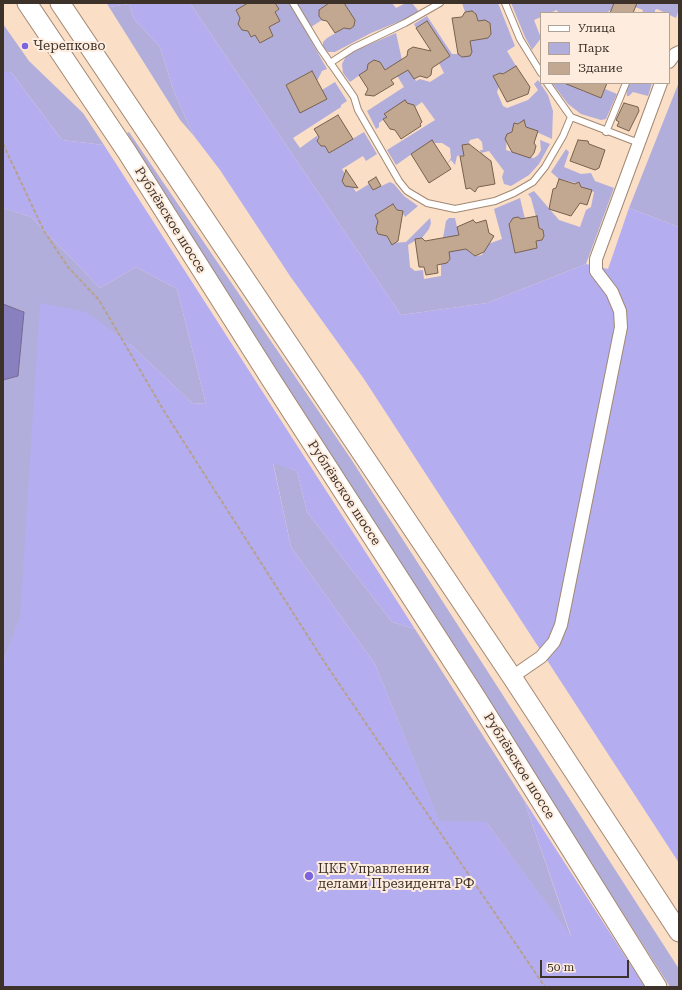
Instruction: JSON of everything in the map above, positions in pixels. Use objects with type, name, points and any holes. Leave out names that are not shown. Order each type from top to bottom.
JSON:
[{"type":"main road","name":"Рублёвское шоссе","points":[[27,3],[127,152],[477,699],[657,987]]},
{"type":"main road","points":[[60,3],[512,677],[679,932]]},
{"type":"street","points":[[670,61],[675,54],[679,52]]},
{"type":"street","points":[[512,677],[541,657],[554,642],[561,624],[621,327],[620,311],[612,292],[596,271],[596,260],[661,84]]},
{"type":"lane","points":[[293,3],[330,63],[354,97],[358,110],[399,181],[407,191],[416,198],[440,207],[455,209],[496,201],[514,193],[533,182],[545,167],[553,154],[570,117]]},
{"type":"lane","points":[[330,63],[353,48],[406,23],[440,3]]},
{"type":"lane","points":[[505,3],[520,39],[540,71]]},
{"type":"lane","points":[[548,84],[570,117],[606,132],[639,143]]},
{"type":"lane","points":[[606,132],[626,84]]},
{"type":"path","points":[[3,144],[44,231],[68,267],[99,300],[164,411],[327,666],[545,987]]},
{"type":"green space","points":[[190,3],[248,3],[236,10],[240,18],[242,30],[248,31],[251,37],[255,35],[260,43],[273,36],[269,27],[280,21],[275,12],[279,9],[275,3],[290,3],[327,69],[322,71],[317,81],[312,71],[286,85],[300,112],[322,90],[335,82],[347,101],[341,105],[341,107],[293,138],[300,148],[318,135],[317,141],[321,146],[325,146],[329,153],[364,132],[377,154],[366,161],[363,156],[342,169],[345,174],[342,181],[345,186],[353,187],[356,192],[369,184],[373,190],[390,182],[394,184],[404,196],[418,206],[405,217],[401,210],[398,211],[393,204],[375,215],[379,223],[376,229],[378,234],[385,233],[391,243],[406,242],[430,218],[431,223],[429,229],[422,238],[408,245],[410,267],[415,271],[423,270],[424,279],[441,276],[441,264],[447,263],[450,259],[450,255],[445,252],[443,238],[446,221],[449,218],[455,218],[462,250],[468,249],[469,252],[475,256],[482,255],[485,245],[502,239],[494,209],[520,198],[525,219],[509,222],[515,253],[537,248],[536,241],[542,240],[544,236],[543,230],[539,228],[531,198],[528,194],[534,191],[559,220],[580,227],[586,210],[591,207],[594,192],[581,187],[580,184],[559,179],[551,172],[566,149],[569,152],[564,167],[581,174],[591,173],[595,181],[614,188],[586,264],[487,303],[401,315]]},
{"type":"green space","points":[[296,3],[329,3],[319,10],[319,16],[322,20],[311,27]]},
{"type":"green space","points":[[344,3],[392,3],[396,8],[406,3],[412,3],[420,13],[371,33],[335,52],[328,52],[323,47],[323,42],[327,38],[344,28],[350,29],[354,26],[355,20]]},
{"type":"green space","points":[[462,3],[498,3],[515,46],[507,51],[516,66],[503,74],[500,73],[495,75],[494,78],[499,86],[497,92],[503,106],[507,108],[528,100],[538,90],[534,84],[538,80],[548,95],[553,111],[552,139],[526,127],[525,123],[521,122],[518,124],[514,123],[512,132],[507,134],[506,150],[528,157],[534,158],[538,155],[541,150],[540,140],[550,144],[539,164],[529,175],[511,186],[504,184],[502,177],[504,171],[489,151],[481,153],[480,150],[483,150],[482,142],[478,138],[470,140],[468,144],[462,145],[466,155],[457,156],[455,165],[451,160],[447,164],[451,158],[450,148],[442,143],[434,143],[413,153],[396,165],[387,150],[435,120],[422,102],[415,107],[414,105],[384,114],[387,117],[379,123],[379,127],[376,129],[367,111],[404,87],[391,66],[385,70],[380,62],[374,61],[367,70],[350,82],[343,73],[342,64],[347,54],[396,33],[402,60],[416,81],[420,79],[430,82],[444,73],[439,63],[450,56],[427,21],[416,28],[414,24],[427,16],[452,54],[458,54],[462,57],[469,56],[472,52],[470,41],[488,38],[491,33],[490,23],[478,21],[476,14],[472,11],[465,12]]},
{"type":"green space","points":[[511,3],[614,3],[611,10],[608,12],[558,12],[557,10],[552,12],[540,12],[540,17],[534,20],[540,39],[532,50]]},
{"type":"green space","points":[[634,3],[679,3],[676,18],[670,15],[670,12],[663,12],[657,9],[655,12],[642,12],[643,10],[635,7]]},
{"type":"green space","points":[[129,4],[134,19],[160,47],[174,92],[194,136],[180,120],[109,7]]},
{"type":"green space","points":[[3,24],[29,61],[83,113],[104,145],[62,140],[11,72],[3,72]]},
{"type":"green space","points":[[679,82],[679,227],[629,208]]},
{"type":"green space","points":[[553,84],[582,84],[580,90],[601,98],[605,89],[617,94],[606,119],[601,120],[581,114],[568,104]]},
{"type":"green space","points":[[626,84],[652,84],[648,96],[633,92],[627,96]]},
{"type":"green space","points":[[129,132],[351,459],[679,969],[679,987],[670,987],[260,344],[127,133]]},
{"type":"green space","points":[[3,208],[31,217],[100,288],[136,267],[177,289],[206,404],[192,403],[130,344],[3,662],[3,380],[18,376],[23,311],[3,304]]},
{"type":"green space","points":[[273,462],[297,471],[307,512],[392,622],[415,629],[524,800],[571,937],[486,822],[439,822],[375,664],[291,547]]},
{"type":"shaded area","points":[[107,3],[190,3],[401,315],[487,303],[586,264],[608,269],[629,208],[679,227],[679,863],[364,379],[290,276],[220,170],[194,136],[174,92],[160,47],[134,19],[129,4],[109,7]]},
{"type":"shaded area","points":[[3,72],[11,72],[62,140],[104,145],[415,629],[392,622],[307,512],[297,471],[273,463],[291,547],[375,664],[439,821],[486,822],[571,936],[524,800],[645,987],[3,987],[3,662],[20,617],[40,303],[86,312],[130,344],[192,403],[206,404],[177,289],[136,267],[100,288],[31,217],[3,208]]},
{"type":"shaded area","points":[[3,304],[24,312],[18,376],[3,380]]},
{"type":"building","points":[[248,3],[275,3],[279,9],[275,12],[280,21],[269,27],[273,36],[260,43],[255,35],[251,37],[248,31],[242,30],[238,24],[240,18],[236,10]]},
{"type":"building","points":[[329,3],[344,3],[355,20],[354,26],[350,29],[344,28],[335,33],[327,21],[322,20],[319,16],[319,10]]},
{"type":"building","points":[[614,3],[637,3],[633,12],[610,12]]},
{"type":"building","points":[[472,11],[476,14],[478,21],[485,20],[490,23],[491,34],[488,38],[470,41],[472,52],[470,56],[462,57],[458,54],[452,18],[462,17],[465,12]]},
{"type":"building","points":[[427,21],[450,56],[432,68],[431,75],[427,78],[420,76],[414,79],[408,70],[391,80],[394,84],[374,96],[365,95],[368,89],[359,75],[367,70],[368,64],[374,60],[380,62],[385,70],[407,56],[408,50],[413,47],[431,51],[416,28]]},
{"type":"building","points":[[516,66],[530,87],[528,94],[507,102],[493,76],[500,73],[503,74]]},
{"type":"building","points":[[312,71],[327,99],[300,113],[286,85]]},
{"type":"building","points":[[566,84],[607,84],[601,98]]},
{"type":"building","points":[[405,100],[407,103],[414,105],[422,122],[420,124],[421,126],[401,139],[395,130],[390,129],[383,119],[387,117],[384,114]]},
{"type":"building","points":[[624,103],[638,107],[639,111],[629,131],[617,126],[619,122],[616,120]]},
{"type":"building","points":[[338,115],[353,139],[329,153],[325,146],[321,146],[317,141],[319,137],[314,129]]},
{"type":"building","points":[[524,120],[526,127],[538,131],[534,143],[536,146],[534,153],[530,158],[512,152],[505,139],[507,134],[512,132],[514,123],[518,124]]},
{"type":"building","points":[[432,140],[451,169],[429,183],[411,154]]},
{"type":"building","points":[[578,140],[588,141],[589,144],[605,150],[599,168],[595,170],[570,161]]},
{"type":"building","points":[[469,144],[491,161],[495,184],[478,187],[475,192],[470,188],[466,189],[460,156],[464,156],[462,145]]},
{"type":"building","points":[[346,170],[358,188],[345,186],[342,181]]},
{"type":"building","points":[[376,177],[381,186],[373,190],[368,182]]},
{"type":"building","points":[[559,179],[575,184],[579,182],[581,187],[592,190],[587,205],[580,203],[571,216],[549,209],[553,189],[556,188]]},
{"type":"building","points":[[393,204],[397,210],[403,211],[398,241],[392,245],[387,236],[378,234],[376,229],[378,221],[375,215]]},
{"type":"building","points":[[537,216],[539,228],[543,230],[544,236],[542,240],[536,241],[537,248],[515,253],[509,224],[513,218],[518,217],[521,219]]},
{"type":"building","points":[[473,220],[476,223],[486,220],[489,233],[494,236],[484,252],[475,256],[466,249],[449,252],[450,259],[447,263],[437,265],[438,273],[426,275],[424,267],[419,267],[415,239],[422,238],[425,241],[459,235],[457,227]]},
{"type":"place","name":"Черепково","points":[[25,46]]},
{"type":"place","name":"ЦКБ Управления делами Президента РФ","points":[[309,876]]}]
